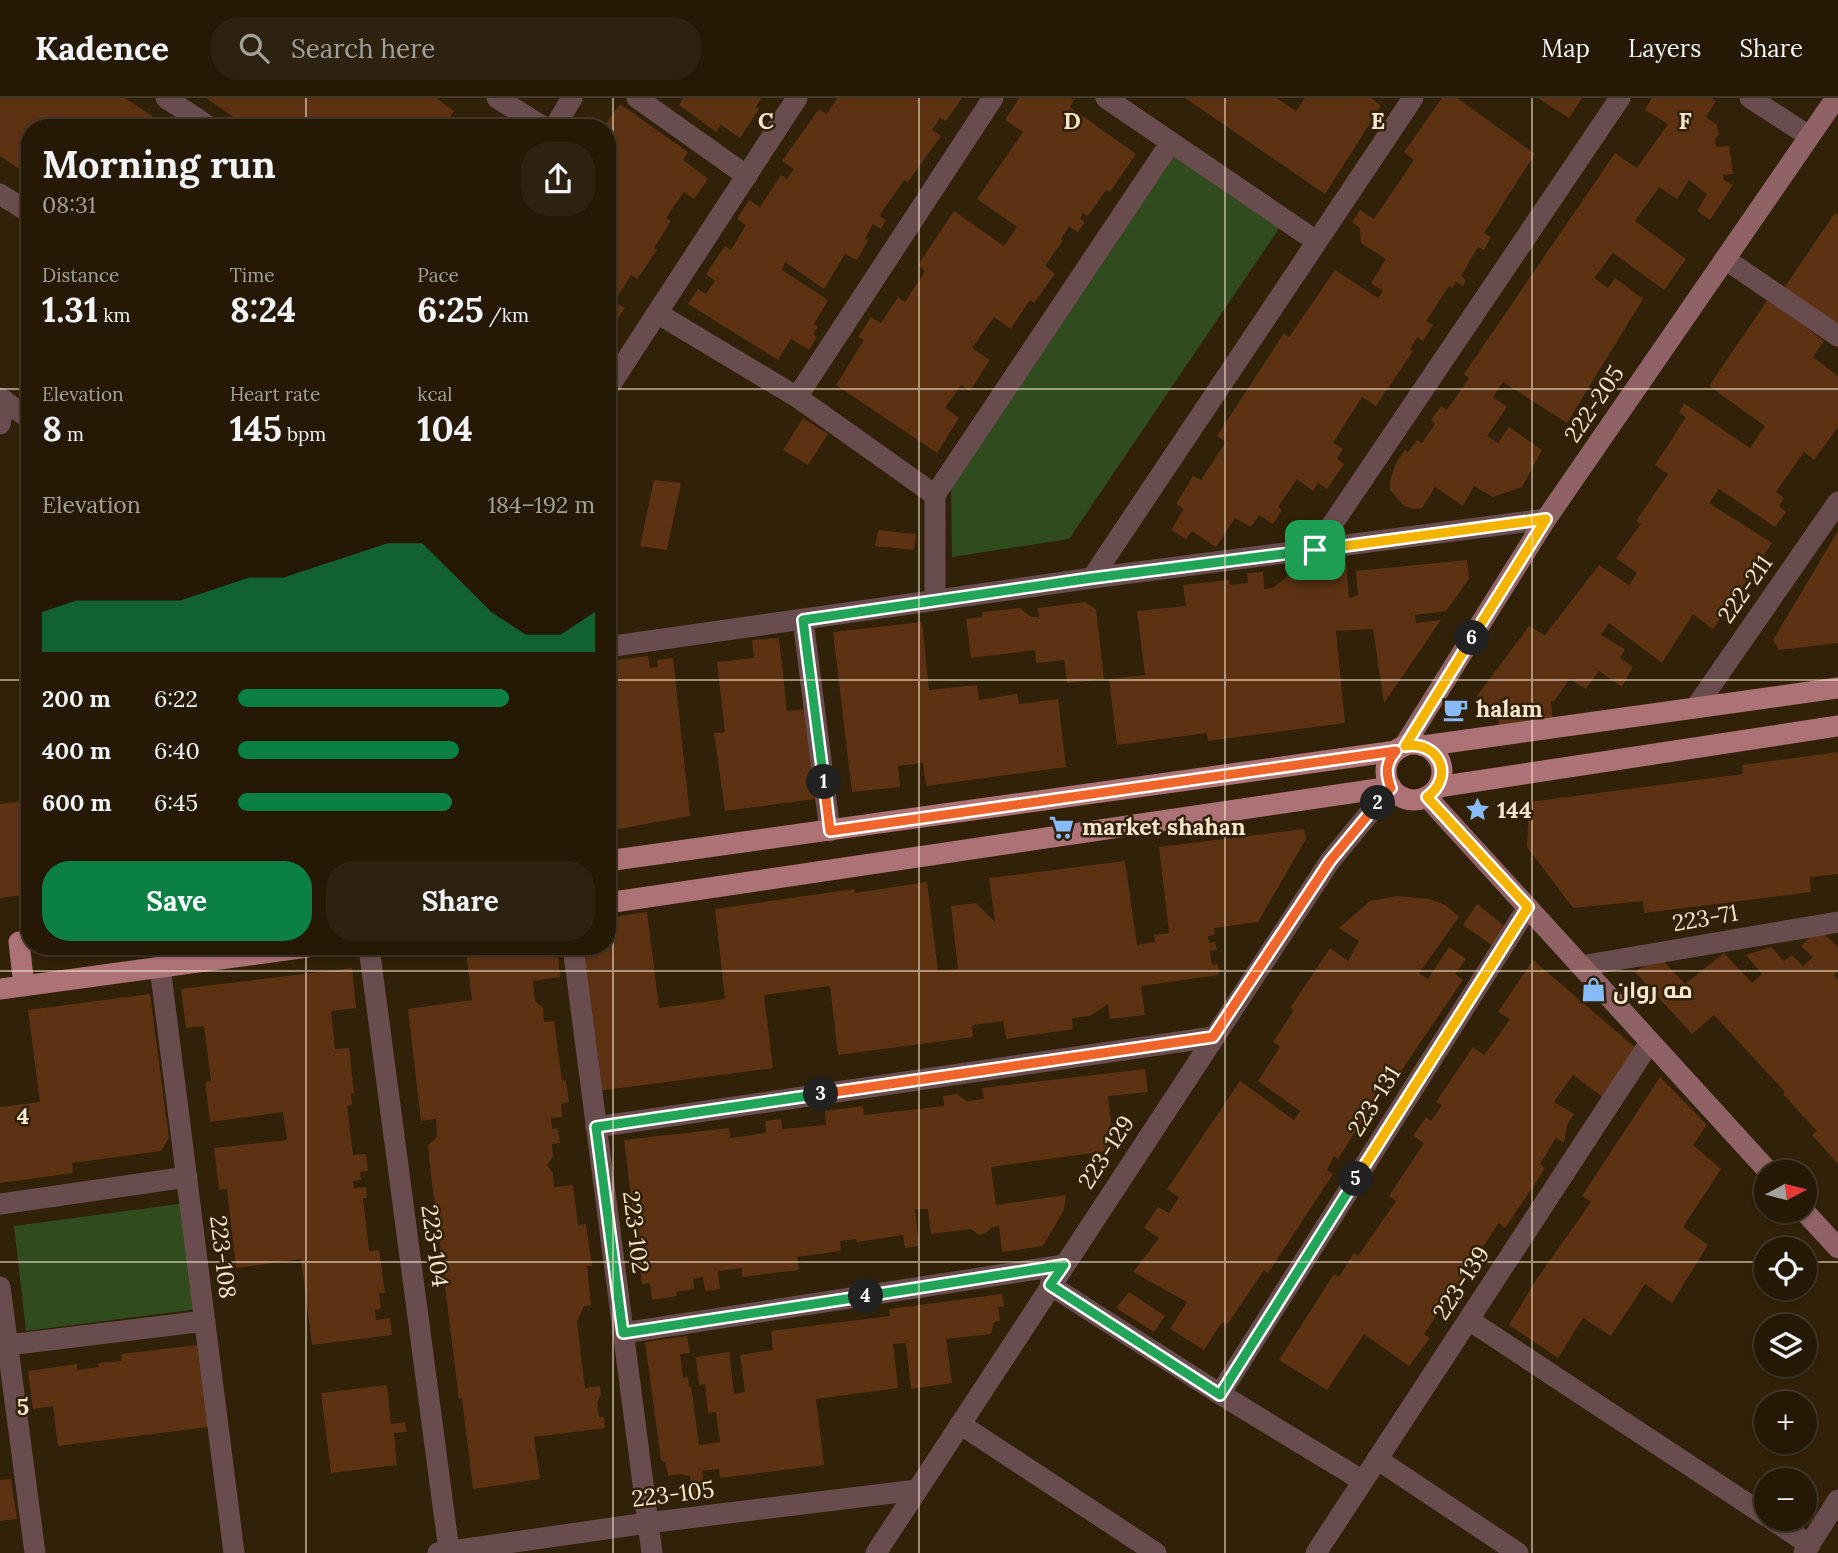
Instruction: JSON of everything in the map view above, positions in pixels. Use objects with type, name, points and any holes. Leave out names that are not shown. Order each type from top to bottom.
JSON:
[{"type":"main road","points":[[616,860],[1838,688]]},
{"type":"main road","points":[[1433,792],[1442,771],[1440,763],[1430,750],[1408,748],[1391,757],[1386,772],[1391,788],[1396,794],[1411,800],[1433,792],[1838,726]]},
{"type":"main road","points":[[616,901],[1391,788]]},
{"type":"main road","points":[[16,943],[24,986]]},
{"type":"main road","points":[[0,989],[249,955]]},
{"type":"street","points":[[166,98],[198,119]]},
{"type":"street","points":[[497,98],[531,119]]},
{"type":"street","points":[[559,119],[572,98]]},
{"type":"street","points":[[637,98],[747,176]]},
{"type":"street","points":[[616,376],[797,98]]},
{"type":"street","points":[[797,397],[993,98]]},
{"type":"street","points":[[1106,98],[1316,241]]},
{"type":"street","points":[[1092,578],[1412,98]]},
{"type":"street","points":[[1315,550],[1620,98]]},
{"type":"street","points":[[1750,98],[1809,136]]},
{"type":"street","name":"222-205","points":[[1408,748],[1546,519],[1836,98]]},
{"type":"street","points":[[935,600],[935,495],[1171,142]]},
{"type":"street","points":[[0,194],[21,207]]},
{"type":"street","points":[[1725,259],[1838,336]]},
{"type":"street","points":[[657,313],[797,397],[935,495]]},
{"type":"street","points":[[2,399],[21,413]]},
{"type":"street","points":[[0,424],[2,399]]},
{"type":"street","name":"222-211","points":[[1696,707],[1838,502]]},
{"type":"street","points":[[616,646],[1092,578],[1546,519]]},
{"type":"street","points":[[803,620],[830,831]]},
{"type":"street","name":"223-129","points":[[876,1553],[1330,861],[1391,788]]},
{"type":"street","points":[[1433,792],[1528,907],[1758,1160]]},
{"type":"street","name":"223-131","points":[[1220,1395],[1528,907]]},
{"type":"street","name":"223-71","points":[[1581,966],[1838,922]]},
{"type":"street","name":"223-104","points":[[370,955],[443,1552]]},
{"type":"street","name":"223-102","points":[[574,955],[652,1553]]},
{"type":"street","name":"223-108","points":[[160,967],[234,1553]]},
{"type":"street","points":[[596,1127],[1213,1037]]},
{"type":"street","name":"223-139","points":[[1316,1553],[1650,1042]]},
{"type":"street","points":[[0,1204],[187,1177]]},
{"type":"street","points":[[1815,1223],[1838,1248]]},
{"type":"street","points":[[623,1333],[1064,1265]]},
{"type":"street","points":[[1050,1285],[1220,1395],[1363,1481]]},
{"type":"street","points":[[0,1287],[35,1553]]},
{"type":"street","points":[[1469,1320],[1754,1508]]},
{"type":"street","points":[[8,1345],[205,1321]]},
{"type":"street","points":[[960,1424],[1156,1553]]},
{"type":"street","points":[[1377,1459],[1518,1553]]},
{"type":"street","name":"223-105","points":[[443,1552],[647,1523],[917,1490]]},
{"type":"street","points":[[1785,1531],[1807,1549],[1838,1500]]},
{"type":"green space","points":[[1171,155],[1280,227],[1069,539],[952,557],[951,486]]},
{"type":"green space","points":[[186,1203],[198,1309],[26,1331],[14,1226]]},
{"type":"building","points":[[0,98],[125,98],[152,116],[150,119],[21,119],[21,170],[0,156]]},
{"type":"building","points":[[206,98],[436,98],[454,111],[449,119],[236,119]]},
{"type":"building","points":[[683,98],[761,98],[756,107],[759,109],[740,138],[721,125],[716,132],[679,105]]},
{"type":"building","points":[[837,98],[962,98],[946,121],[940,118],[932,130],[941,136],[908,182],[904,180],[879,216],[886,220],[881,229],[873,224],[857,260],[845,254],[824,289],[785,262],[782,270],[828,300],[814,324],[818,327],[813,334],[817,337],[809,350],[791,339],[778,360],[688,304],[698,289],[706,294],[715,281],[706,274],[725,246],[731,250],[746,225],[737,219],[749,200],[760,207],[781,175],[787,179],[794,169],[782,161],[819,109],[827,114]]},
{"type":"building","points":[[1019,98],[1071,98],[1074,100],[1070,107],[1136,154],[1110,192],[1106,190],[1088,216],[1083,213],[1080,219],[1085,222],[1078,232],[1069,226],[1045,266],[1055,274],[1034,303],[1030,300],[1011,329],[994,317],[972,348],[990,360],[970,391],[961,385],[945,408],[959,418],[937,453],[836,385],[864,340],[858,337],[871,317],[881,323],[898,297],[905,302],[925,271],[918,265],[954,211],[1004,246],[1017,227],[977,199],[1023,132],[1005,120]]},
{"type":"building","points":[[1185,98],[1276,98],[1296,111],[1305,98],[1371,98],[1381,106],[1325,194]]},
{"type":"building","points":[[1442,98],[1457,98],[1535,154],[1484,233],[1491,237],[1484,250],[1478,247],[1461,276],[1466,280],[1463,286],[1456,282],[1452,288],[1449,286],[1426,321],[1433,325],[1423,341],[1417,337],[1410,349],[1413,351],[1376,406],[1362,397],[1333,443],[1343,449],[1337,459],[1344,464],[1327,489],[1318,483],[1313,491],[1297,479],[1278,507],[1282,510],[1273,524],[1259,515],[1251,527],[1235,518],[1216,547],[1192,531],[1186,539],[1171,530],[1184,509],[1176,504],[1193,476],[1201,480],[1226,442],[1217,436],[1284,333],[1289,337],[1335,270],[1378,298],[1383,291],[1371,283],[1386,259],[1361,243],[1360,228],[1352,222],[1360,210],[1374,219],[1414,160],[1404,152]]},
{"type":"building","points":[[1538,98],[1582,98],[1569,118]]},
{"type":"building","points":[[1652,98],[1711,98],[1716,101],[1706,117],[1717,125],[1719,134],[1715,138],[1716,147],[1729,146],[1733,174],[1723,175],[1724,180],[1733,185],[1710,220],[1697,211],[1707,194],[1689,180],[1677,199],[1659,187],[1635,221],[1686,259],[1664,290],[1613,253],[1594,278],[1608,288],[1615,278],[1643,299],[1567,423],[1503,382],[1493,397],[1507,407],[1487,436],[1498,443],[1509,427],[1542,450],[1522,487],[1493,497],[1474,486],[1463,506],[1435,487],[1422,508],[1412,509],[1403,505],[1390,490],[1390,480],[1396,463],[1405,450],[1408,452],[1417,440],[1422,443],[1435,424],[1431,420],[1441,406],[1447,410],[1469,378],[1464,374],[1615,153],[1637,168],[1668,124],[1645,110]]},
{"type":"building","points":[[620,104],[688,152],[683,160],[708,179],[694,199],[684,192],[666,218],[671,221],[654,248],[657,250],[637,279],[631,275],[616,299],[616,119],[609,119]]},
{"type":"building","points":[[1835,213],[1838,215],[1838,326],[1784,288]]},
{"type":"building","points":[[1768,299],[1824,341],[1813,357],[1838,376],[1838,427],[1814,460],[1804,452],[1776,492],[1784,498],[1779,506],[1786,512],[1775,527],[1719,489],[1709,503],[1772,543],[1713,629],[1693,614],[1662,663],[1609,623],[1601,635],[1625,649],[1620,658],[1633,667],[1622,687],[1599,671],[1586,689],[1570,679],[1554,701],[1551,701],[1553,721],[1499,728],[1497,707],[1494,708],[1477,696],[1529,626],[1545,635],[1599,565],[1629,585],[1637,573],[1616,558],[1641,524],[1636,521],[1668,474],[1655,465],[1686,417],[1679,413],[1684,403],[1750,448],[1765,426],[1709,386]]},
{"type":"building","points":[[616,303],[625,308],[616,322]]},
{"type":"building","points":[[803,418],[828,434],[808,465],[783,450]]},
{"type":"building","points":[[654,480],[681,483],[667,550],[640,546]]},
{"type":"building","points":[[878,530],[916,534],[914,550],[875,546]]},
{"type":"building","points":[[1838,531],[1838,643],[1779,650],[1773,640]]},
{"type":"building","points":[[1346,559],[1349,598],[1358,595],[1356,571],[1467,560],[1469,579],[1446,611],[1415,615],[1416,623],[1441,620],[1384,703],[1373,629],[1336,631],[1345,723],[1208,741],[1207,733],[1117,745],[1109,679],[1145,675],[1137,611],[1186,606],[1183,585],[1229,580],[1230,585],[1248,583],[1247,573],[1263,572],[1264,589],[1273,588],[1296,569],[1297,578],[1313,576],[1316,569],[1325,567],[1325,562]]},
{"type":"building","points":[[1085,602],[1096,609],[1104,679],[1067,683],[1064,660],[1036,663],[1035,650],[971,658],[966,619],[982,617],[982,612],[1020,608],[1031,617],[1039,617],[1038,608]]},
{"type":"building","points":[[922,622],[929,690],[977,685],[979,700],[1017,694],[1019,704],[1058,699],[1066,767],[926,786],[923,763],[898,766],[900,787],[852,792],[833,632]]},
{"type":"building","points":[[779,638],[787,711],[806,709],[815,799],[725,811],[714,733],[725,732],[717,662],[754,658],[752,640]]},
{"type":"building","points":[[648,656],[650,668],[658,667],[657,660],[673,658],[690,816],[616,829],[616,660]]},
{"type":"building","points":[[1838,752],[1838,874],[1810,877],[1811,892],[1644,913],[1643,901],[1573,908],[1527,847],[1529,802],[1743,774],[1742,765]]},
{"type":"building","points":[[21,801],[21,895],[0,898],[0,804]]},
{"type":"building","points":[[1304,829],[1306,839],[1258,922],[1214,928],[1215,935],[1208,936],[1209,943],[1215,942],[1217,950],[1210,951],[1212,965],[1218,964],[1219,975],[1141,986],[1145,1015],[1110,1019],[1108,1004],[1090,1016],[1072,1018],[1073,1029],[1006,1039],[1003,1021],[972,1025],[973,1037],[838,1055],[830,986],[764,995],[773,1068],[598,1091],[581,955],[616,955],[616,917],[647,912],[659,1008],[725,999],[715,909],[854,889],[855,893],[927,882],[938,971],[958,969],[951,906],[976,903],[995,922],[989,878],[1125,861],[1137,945],[1155,942],[1154,935],[1169,933],[1159,847]]},
{"type":"building","points":[[1397,896],[1430,899],[1447,906],[1459,917],[1419,973],[1428,979],[1449,947],[1466,959],[1455,974],[1463,980],[1397,1077],[1392,1074],[1338,1159],[1334,1156],[1327,1170],[1333,1174],[1268,1273],[1264,1270],[1227,1325],[1222,1322],[1204,1350],[1170,1329],[1187,1302],[1133,1272],[1159,1238],[1144,1228],[1158,1207],[1169,1213],[1179,1197],[1167,1189],[1240,1081],[1294,1120],[1300,1111],[1258,1081],[1280,1047],[1273,1042],[1294,1010],[1290,1008],[1330,948],[1348,961],[1359,941],[1339,928],[1370,901]]},
{"type":"building","points":[[1477,904],[1507,928],[1493,946],[1463,925]]},
{"type":"building","points":[[1812,935],[1825,935],[1838,947],[1838,971],[1834,975],[1838,980],[1838,1164],[1812,1135],[1817,1131],[1783,1094],[1785,1092],[1714,1015],[1692,1034],[1635,972],[1658,955],[1685,984],[1724,953],[1752,983],[1762,974],[1746,955],[1771,947],[1784,961],[1792,955],[1803,966],[1813,957],[1801,946]]},
{"type":"building","points":[[466,955],[558,955],[560,977],[533,981],[535,1001],[543,1008],[544,1022],[554,1021],[562,1081],[566,1080],[569,1102],[561,1104],[562,1117],[551,1118],[552,1129],[558,1128],[560,1143],[552,1144],[553,1157],[547,1165],[553,1173],[554,1187],[573,1185],[578,1225],[586,1224],[592,1266],[587,1266],[591,1305],[584,1306],[577,1322],[585,1388],[600,1386],[601,1396],[597,1402],[599,1417],[604,1417],[605,1428],[534,1437],[540,1479],[473,1489],[430,1166],[428,1145],[437,1137],[436,1119],[421,1121],[408,1009],[472,1000]]},
{"type":"building","points":[[1533,960],[1637,1049],[1603,1097],[1573,1075],[1554,1102],[1574,1114],[1567,1125],[1564,1143],[1556,1138],[1540,1164],[1545,1168],[1535,1184],[1505,1228],[1499,1223],[1424,1334],[1430,1338],[1409,1366],[1364,1334],[1327,1390],[1279,1360],[1334,1274],[1339,1277],[1354,1253],[1358,1256],[1396,1201],[1389,1196],[1424,1143],[1413,1136],[1426,1117],[1431,1121],[1442,1105],[1436,1102],[1473,1047],[1484,1055],[1504,1028],[1510,1019],[1498,1012]]},
{"type":"building","points":[[352,968],[356,1008],[331,1011],[335,1049],[349,1048],[354,1093],[351,1094],[352,1105],[347,1106],[353,1155],[366,1154],[368,1171],[360,1172],[361,1180],[353,1181],[354,1188],[366,1187],[367,1198],[363,1198],[369,1251],[379,1250],[385,1293],[379,1293],[381,1309],[375,1310],[376,1320],[390,1318],[392,1335],[312,1345],[301,1259],[236,1268],[227,1189],[219,1190],[214,1148],[287,1140],[283,1112],[210,1122],[205,1082],[211,1081],[204,1026],[186,1028],[181,989]]},
{"type":"building","points":[[150,994],[169,1138],[161,1151],[72,1163],[73,1173],[0,1183],[0,1107],[40,1102],[28,1010]]},
{"type":"building","points":[[1145,1069],[1148,1092],[1108,1096],[1114,1150],[991,1167],[996,1205],[1066,1195],[1064,1210],[1043,1246],[1002,1252],[999,1226],[979,1235],[971,1229],[931,1234],[928,1209],[915,1209],[919,1246],[905,1248],[903,1235],[857,1242],[856,1239],[840,1241],[841,1251],[797,1257],[799,1270],[742,1277],[742,1268],[718,1271],[720,1289],[705,1291],[703,1277],[693,1279],[694,1289],[676,1292],[677,1296],[652,1300],[650,1283],[642,1284],[624,1140],[729,1128],[730,1138],[766,1133],[765,1121],[781,1119],[782,1129],[826,1125],[825,1111],[863,1106],[864,1115],[944,1106],[943,1096],[957,1094],[966,1101],[984,1099],[982,1088]]},
{"type":"building","points":[[1660,1077],[1707,1125],[1693,1145],[1721,1169],[1683,1227],[1708,1245],[1672,1303],[1645,1284],[1611,1336],[1583,1318],[1558,1358],[1509,1325],[1536,1280],[1591,1202],[1582,1196]]},
{"type":"building","points":[[1129,1292],[1165,1316],[1154,1332],[1116,1308]]},
{"type":"building","points":[[1002,1294],[1004,1306],[998,1307],[1000,1321],[994,1322],[991,1334],[946,1339],[952,1383],[911,1389],[906,1343],[893,1344],[898,1388],[816,1399],[824,1465],[720,1478],[719,1469],[702,1471],[706,1496],[693,1497],[690,1476],[668,1476],[666,1463],[661,1460],[645,1342],[687,1336],[690,1353],[680,1354],[683,1378],[688,1377],[689,1387],[691,1386],[699,1445],[720,1442],[716,1412],[708,1413],[705,1384],[699,1385],[696,1357],[729,1352],[734,1394],[745,1392],[740,1355],[773,1350],[771,1331],[890,1316],[889,1309]]},
{"type":"building","points":[[197,1345],[208,1427],[58,1446],[53,1406],[33,1409],[28,1371],[77,1364],[77,1370],[99,1367],[98,1363],[122,1361],[121,1354]]},
{"type":"building","points":[[387,1385],[391,1424],[405,1422],[407,1432],[394,1433],[397,1465],[331,1473],[321,1393]]},
{"type":"building","points":[[11,1479],[17,1519],[0,1521],[0,1480]]},
{"type":"place","name":"halam","points":[[1456,709]]},
{"type":"place","name":"144","points":[[1477,810]]},
{"type":"place","name":"market shahan","points":[[1062,827]]},
{"type":"place","name":"مه روان","points":[[1593,990]]},
{"type":"route","points":[[1546,519],[1405,746],[1423,746],[1436,755],[1442,771],[1441,779],[1438,787],[1427,797],[1528,907],[1220,1395],[1050,1285],[1064,1265],[623,1333],[596,1127],[1213,1037],[1330,861],[1391,788],[1386,772],[1396,751],[830,831],[803,620],[1092,578],[1315,550],[1546,519]]}]
